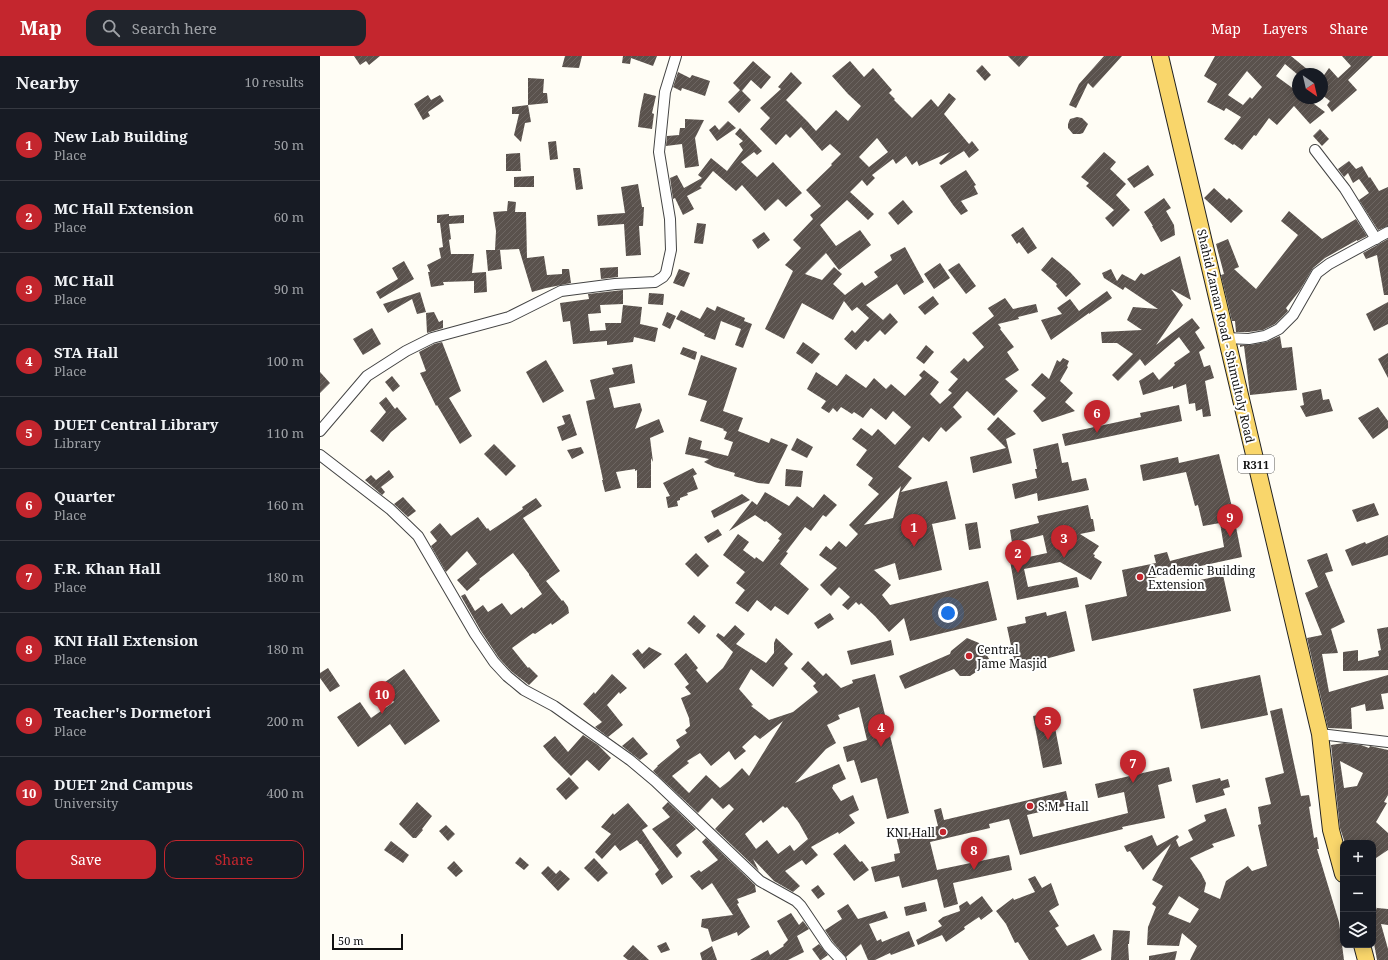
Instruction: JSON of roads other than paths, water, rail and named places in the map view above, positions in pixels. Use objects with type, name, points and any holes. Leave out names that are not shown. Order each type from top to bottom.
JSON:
[{"type":"main road","name":"Shahid Zaman Road - Shimultoly Road","points":[[1160,56],[1320,734],[1331,830],[1340,863]]},
{"type":"main road","points":[[1363,948],[1366,960]]},
{"type":"street","points":[[320,431],[367,376],[406,351],[432,338],[509,318],[561,291],[615,284],[655,282],[663,277],[666,273],[671,250],[670,219],[659,152],[665,92],[676,56]]},
{"type":"street","points":[[1315,150],[1344,189],[1376,239]]},
{"type":"street","points":[[1226,338],[1249,339],[1266,336],[1279,329],[1293,315],[1318,273],[1329,264],[1388,232]]},
{"type":"street","points":[[320,455],[390,509],[418,536],[475,634],[494,662],[507,676],[524,690],[554,706],[655,781],[760,881],[796,901],[828,946],[841,960]]},
{"type":"street","points":[[1320,734],[1388,742]]},
{"type":"place","name":"Quarter","points":[[1097,433]]},
{"type":"place","name":"Teacher's Dormetori","points":[[1230,537]]},
{"type":"place","name":"New Lab Building","points":[[914,547]]},
{"type":"place","name":"MC Hall","points":[[1064,558]]},
{"type":"place","name":"MC Hall Extension","points":[[1018,573]]},
{"type":"place","name":"Academic Building Extension","points":[[1140,577]]},
{"type":"place","name":"Central Jame Masjid","points":[[969,656]]},
{"type":"place","name":"DUET 2nd Campus","points":[[382,714]]},
{"type":"place","name":"DUET Central Library","points":[[1048,740]]},
{"type":"place","name":"STA Hall","points":[[881,747]]},
{"type":"place","name":"F.R. Khan Hall","points":[[1133,783]]},
{"type":"place","name":"S.M. Hall","points":[[1030,806]]},
{"type":"place","name":"KNI Hall","points":[[943,832]]},
{"type":"place","name":"KNI Hall Extension","points":[[974,870]]}]
